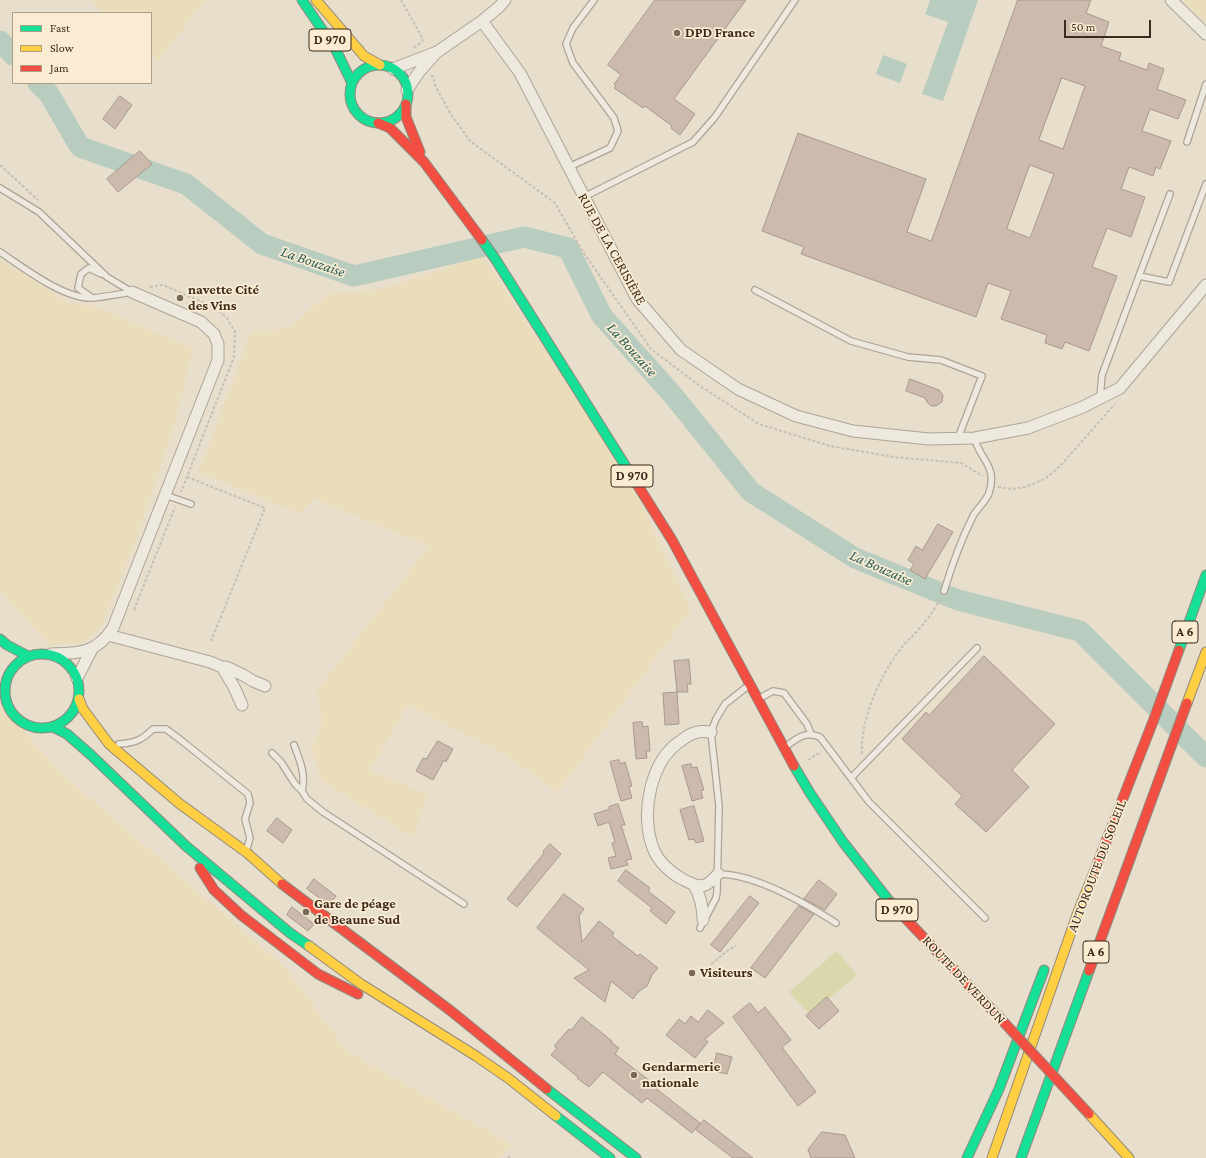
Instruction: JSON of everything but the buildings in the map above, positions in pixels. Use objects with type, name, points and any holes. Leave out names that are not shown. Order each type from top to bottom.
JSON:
[{"type":"main road","name":"D 970","points":[[302,0],[329,37],[346,68],[352,83]]},
{"type":"main road","name":"D 970","points":[[316,0],[364,56],[380,65]]},
{"type":"main road","points":[[380,65],[393,69],[402,78],[407,90],[406,104],[401,112],[395,118],[378,123],[369,121],[361,116],[355,110],[350,97],[352,83],[360,72],[366,68],[380,65]]},
{"type":"main road","name":"D 970","points":[[406,104],[406,117],[424,162]]},
{"type":"main road","name":"D 970","points":[[378,123],[390,128],[424,162],[496,260],[672,540],[784,749]]},
{"type":"main road","name":"AUTOROUTE DU SOLEIL","points":[[992,1158],[1078,912],[1154,719],[1206,575]]},
{"type":"main road","points":[[0,639],[7,645],[28,656]]},
{"type":"main road","name":"AUTOROUTE DU SOLEIL","points":[[1021,1158],[1206,652]]},
{"type":"main road","points":[[50,654],[62,659],[71,667],[80,688],[79,699],[76,707],[67,719],[53,727],[33,727],[24,724],[10,711],[6,702],[2,679],[20,660],[28,656],[50,654]]},
{"type":"main road","points":[[79,699],[89,718],[110,744],[180,804],[246,852],[293,893],[451,1011],[516,1065],[636,1158]]},
{"type":"main road","points":[[53,727],[67,734],[186,846],[290,933],[361,984],[476,1056],[610,1158]]},
{"type":"main road","name":"ROUTE DE VERDUN","points":[[784,749],[810,793],[843,842],[898,911],[998,1016],[1129,1158]]},
{"type":"main road","points":[[186,846],[214,890],[241,915],[280,947],[318,974],[390,1009],[410,1015]]},
{"type":"main road","points":[[1057,943],[1078,912]]},
{"type":"main road","points":[[967,1158],[996,1095],[1048,962]]},
{"type":"street","points":[[393,69],[437,52],[482,21],[505,0]]},
{"type":"street","points":[[1173,2],[1206,34]]},
{"type":"street","name":"RUE DE LA CERISIÈRE","points":[[482,21],[520,73],[637,299],[681,350],[738,390],[796,416],[853,431],[929,439],[975,438],[1028,428],[1083,407],[1120,388],[1206,285]]},
{"type":"street","points":[[407,90],[419,72],[437,52]]},
{"type":"street","points":[[50,654],[68,654],[92,649],[101,644],[113,628],[218,360],[218,344],[214,334],[201,322],[132,292]]},
{"type":"street","points":[[108,635],[226,667],[265,686]]},
{"type":"street","points":[[77,678],[92,649]]},
{"type":"street","points":[[222,667],[234,687],[242,705]]},
{"type":"street","points":[[711,732],[698,732],[690,735],[670,750],[661,763],[652,784],[647,821],[653,850],[674,875],[700,887],[706,885],[718,874]]},
{"type":"street","points":[[694,885],[702,902],[702,924]]},
{"type":"lane","points":[[568,167],[610,148],[618,131],[614,118],[573,63],[566,44],[572,28],[594,0]]},
{"type":"lane","points":[[584,197],[692,142],[715,117],[795,0]]},
{"type":"lane","points":[[1187,142],[1206,87]]},
{"type":"lane","points":[[1139,276],[1169,282],[1206,184]]},
{"type":"lane","points":[[0,188],[39,212],[107,277]]},
{"type":"lane","points":[[1100,398],[1102,375],[1170,194]]},
{"type":"lane","points":[[0,252],[59,289],[75,295],[92,298],[132,292]]},
{"type":"lane","points":[[92,298],[78,288],[81,274],[89,268],[132,292]]},
{"type":"lane","points":[[755,290],[851,341],[908,357],[941,360],[982,376],[958,438]]},
{"type":"lane","points":[[944,591],[953,560],[974,514],[988,494],[991,483],[991,474],[984,458],[975,444],[975,438]]},
{"type":"lane","points":[[165,495],[191,504]]},
{"type":"lane","points":[[851,778],[977,648]]},
{"type":"lane","points":[[702,924],[716,898],[718,874],[719,806],[711,732],[716,719],[725,704],[740,691],[750,685]]},
{"type":"lane","points":[[758,699],[773,691],[784,693],[807,724],[811,734]]},
{"type":"lane","points":[[110,744],[134,743],[146,736],[153,729],[166,729],[182,741],[248,794],[250,803],[245,819],[250,838],[246,852]]},
{"type":"lane","points":[[784,749],[801,736],[811,734],[820,737],[869,802],[985,918]]},
{"type":"lane","points":[[294,745],[304,772],[302,791]]},
{"type":"lane","points":[[272,753],[307,799],[323,812],[464,904]]},
{"type":"lane","points":[[718,874],[741,876],[782,892],[804,903],[836,923]]},
{"type":"path","points":[[470,142],[555,202],[583,252],[651,349],[700,386],[759,424],[830,446],[894,457],[961,463],[1002,489],[1012,490],[1025,487],[1045,479],[1062,465],[1118,401],[1120,388]]},
{"type":"path","points":[[0,165],[42,204]]},
{"type":"path","points":[[134,610],[234,357],[235,332],[227,318],[216,308],[163,285],[145,288]]},
{"type":"path","points":[[187,477],[264,508],[211,641]]},
{"type":"path","points":[[863,765],[862,748],[865,726],[879,686],[888,666],[934,611],[944,591]]},
{"type":"path","points":[[711,964],[736,946]]},
{"type":"shaded area","points":[[90,0],[205,0],[159,61],[152,54],[152,12],[104,12]]},
{"type":"shaded area","points":[[930,0],[978,0],[943,101],[922,94],[948,22],[925,14]]},
{"type":"shaded area","points":[[1182,0],[1206,0],[1206,23]]},
{"type":"shaded area","points":[[883,55],[907,64],[900,83],[876,74]]},
{"type":"shaded area","points":[[482,256],[627,473],[691,610],[558,792],[500,752],[408,705],[370,770],[428,795],[413,837],[321,781],[312,750],[322,722],[317,690],[429,546],[314,499],[300,514],[199,472],[252,330],[271,331],[292,326],[327,294],[377,290]]},
{"type":"shaded area","points":[[0,260],[68,302],[81,305],[92,305],[193,348],[175,422],[140,529],[101,628],[82,643],[49,645],[0,592]]},
{"type":"shaded area","points":[[0,705],[66,777],[287,969],[347,1051],[513,1145],[500,1158],[0,1158]]},
{"type":"shaded area","points":[[837,951],[857,975],[810,1015],[789,992]]},
{"type":"waterway","name":"La Bouzaise","points":[[0,41],[12,54]]},
{"type":"waterway","name":"La Bouzaise","points":[[39,84],[49,94],[80,147],[186,184],[262,244],[354,276],[524,237],[568,248],[602,316],[672,394],[751,492],[855,558],[958,600],[1080,631],[1206,757]]},
{"type":"traffic: fast","points":[[302,0],[336,50],[352,83]]},
{"type":"traffic: fast","points":[[379,65],[395,70],[403,78],[408,94],[403,110],[395,118],[379,123],[363,118],[355,110],[350,94],[355,78],[363,70],[379,65]]},
{"type":"traffic: fast","points":[[482,240],[635,481]]},
{"type":"traffic: fast","points":[[1179,650],[1206,575]]},
{"type":"traffic: fast","points":[[0,639],[7,645],[28,656]]},
{"type":"traffic: fast","points":[[35,654],[49,654],[63,660],[73,670],[79,684],[79,691],[77,705],[73,712],[63,722],[49,728],[35,728],[21,722],[11,712],[5,698],[5,684],[11,670],[21,660],[35,654]]},
{"type":"traffic: fast","points":[[53,727],[67,734],[91,755],[186,846],[290,933],[309,946]]},
{"type":"traffic: fast","points":[[794,766],[843,842],[890,902]]},
{"type":"traffic: fast","points":[[967,1158],[999,1089],[1044,970]]},
{"type":"traffic: fast","points":[[1021,1158],[1089,971]]},
{"type":"traffic: fast","points":[[547,1089],[636,1158]]},
{"type":"traffic: fast","points":[[556,1116],[610,1158]]},
{"type":"traffic: slow","points":[[316,0],[364,56],[380,65]]},
{"type":"traffic: slow","points":[[1187,703],[1206,652]]},
{"type":"traffic: slow","points":[[79,699],[83,709],[109,744],[180,804],[246,852],[282,884]]},
{"type":"traffic: slow","points":[[992,1158],[1078,912],[1093,875]]},
{"type":"traffic: slow","points":[[309,946],[361,984],[476,1056],[508,1078],[556,1116]]},
{"type":"traffic: slow","points":[[1089,1114],[1129,1158]]},
{"type":"traffic: jam","points":[[406,104],[406,117],[420,152]]},
{"type":"traffic: jam","points":[[378,123],[390,128],[424,162],[482,240]]},
{"type":"traffic: jam","points":[[635,481],[672,540],[794,766]]},
{"type":"traffic: jam","points":[[1093,875],[1154,719],[1179,650]]},
{"type":"traffic: jam","points":[[1089,971],[1187,703]]},
{"type":"traffic: jam","points":[[200,868],[214,890],[241,915],[318,974],[358,994]]},
{"type":"traffic: jam","points":[[282,884],[451,1011],[547,1089]]},
{"type":"traffic: jam","points":[[890,902],[998,1016]]},
{"type":"traffic: jam","points":[[998,1016],[1089,1114]]},
{"type":"place","name":"DPD France","points":[[677,33]]},
{"type":"place","name":"navette Cité des Vins","points":[[180,298]]},
{"type":"place","name":"Gare de péage de Beaune Sud","points":[[306,912]]},
{"type":"place","name":"Visiteurs","points":[[692,973]]},
{"type":"place","name":"Gendarmerie nationale","points":[[634,1075]]}]
